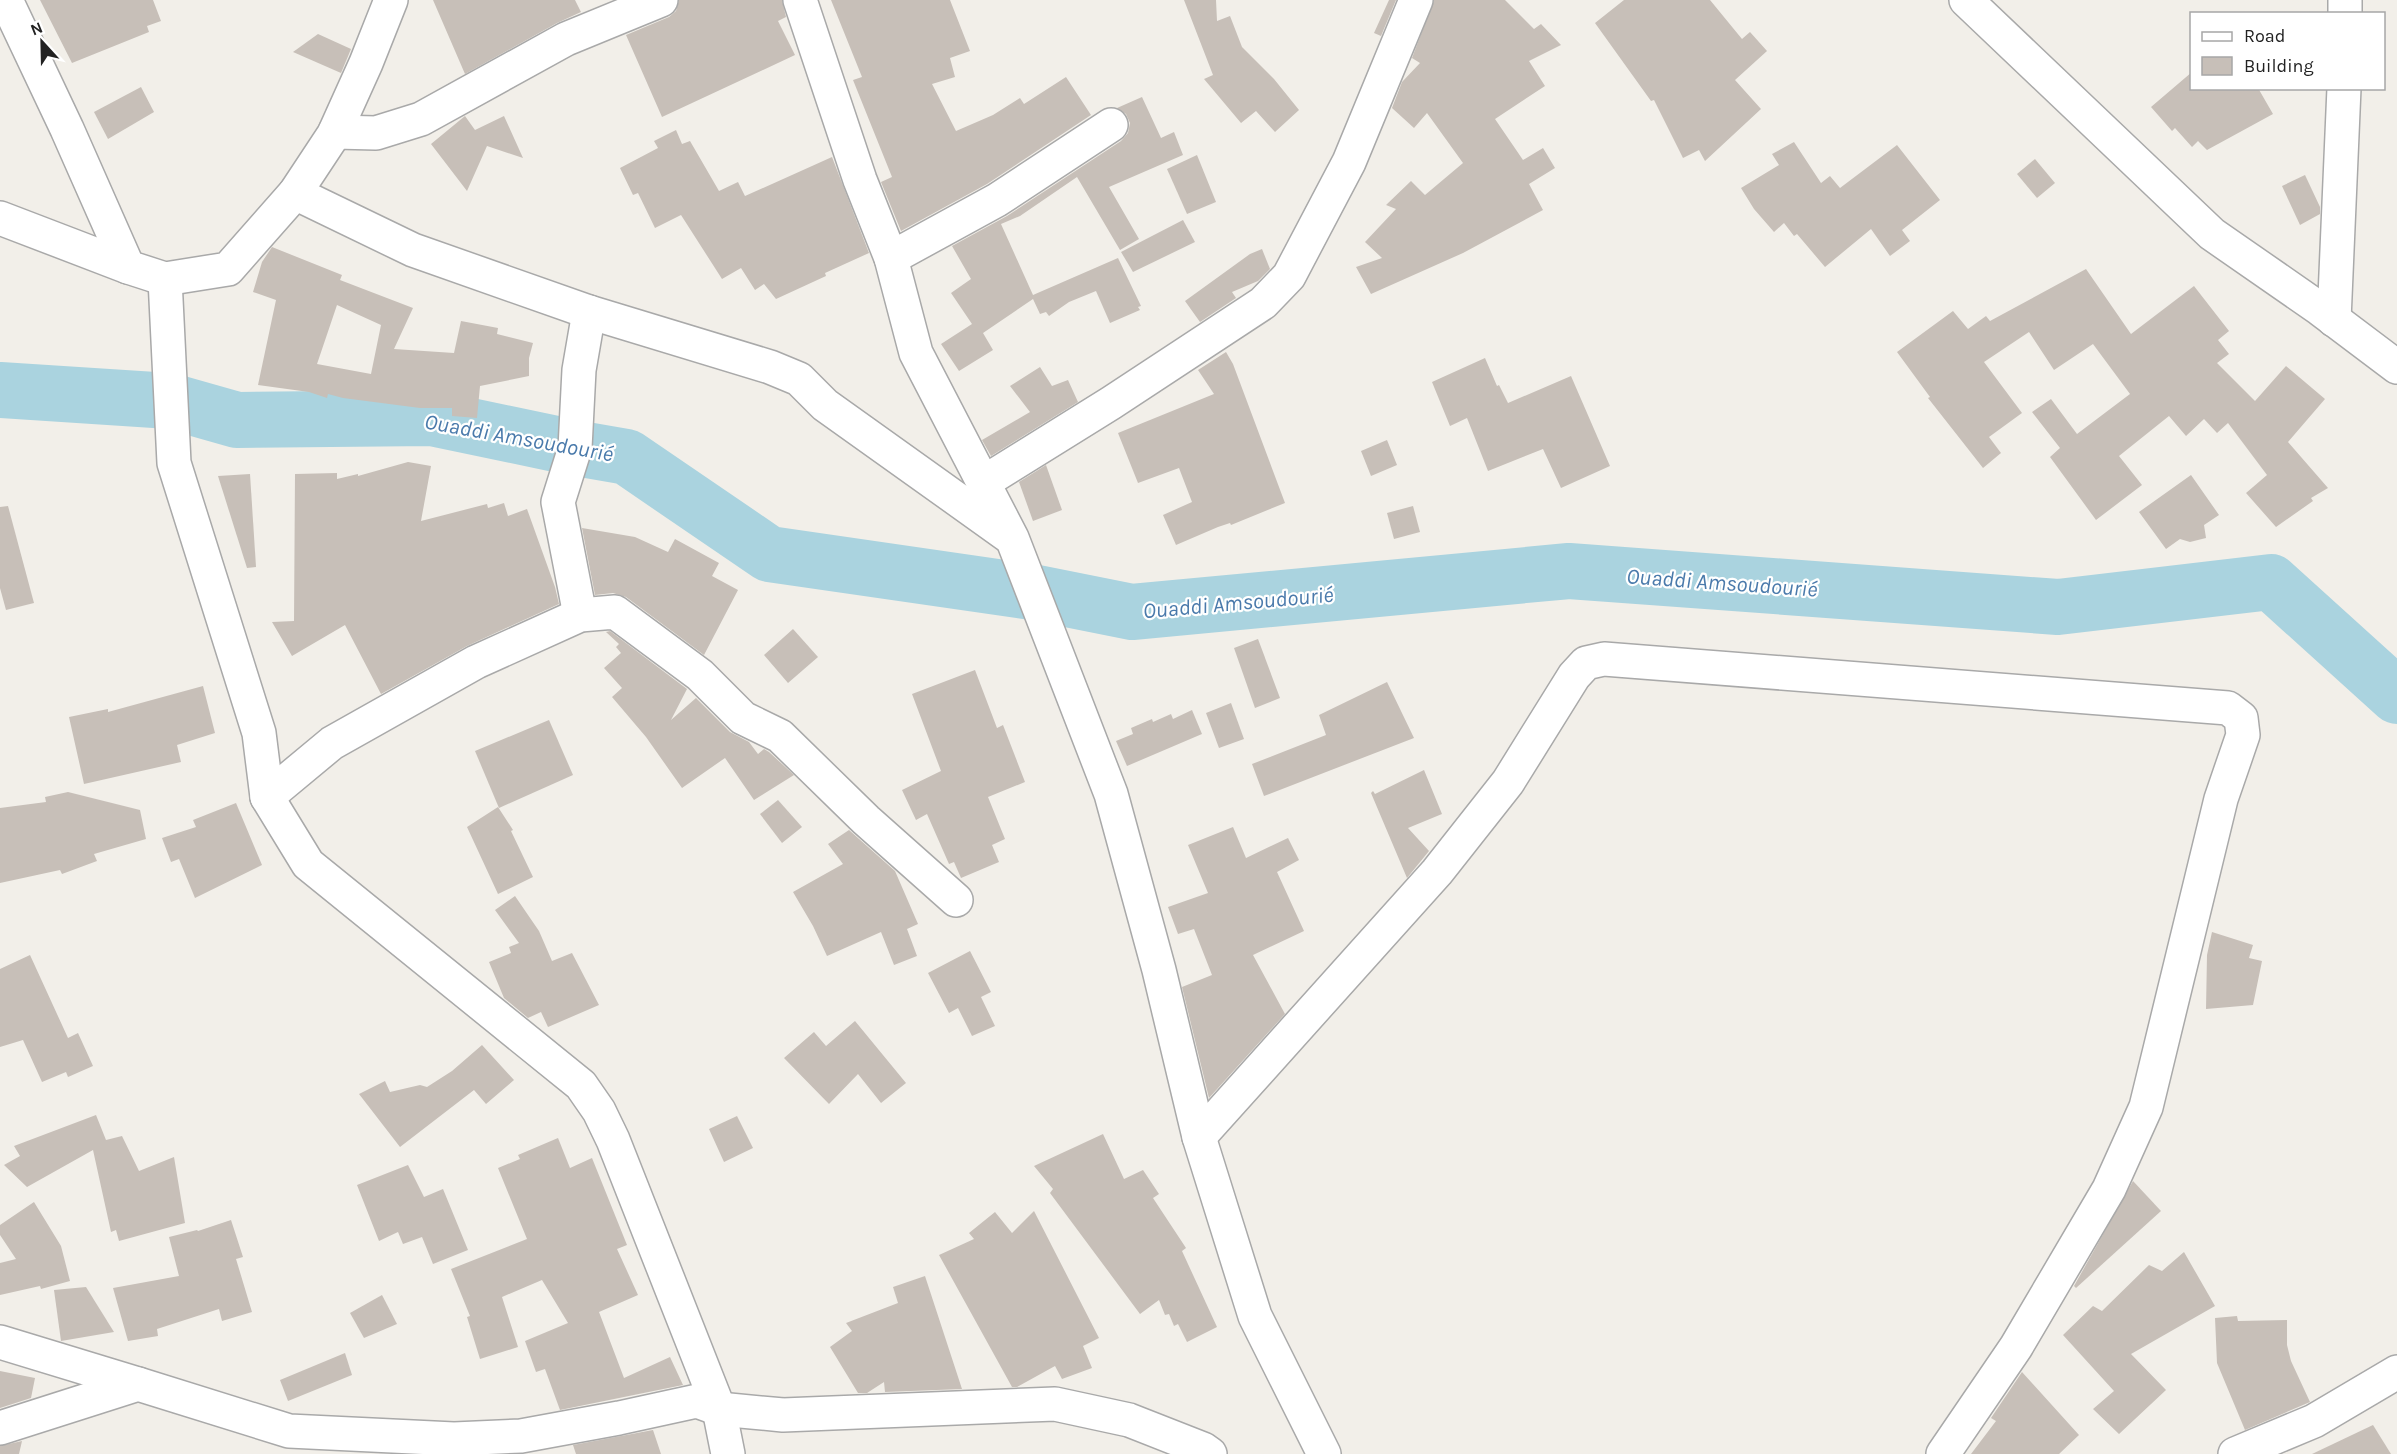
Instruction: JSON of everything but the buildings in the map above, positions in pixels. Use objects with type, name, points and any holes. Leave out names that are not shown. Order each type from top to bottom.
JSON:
[{"type":"street","points":[[6,0],[67,129],[128,267]]},
{"type":"street","points":[[0,218],[165,279],[228,269],[295,193],[335,132],[391,0]]},
{"type":"street","points":[[335,132],[375,133],[421,119],[566,39],[661,0]]},
{"type":"street","points":[[800,0],[860,180],[891,258],[916,353],[1012,538],[1111,794],[1159,969],[1199,1137],[1255,1316],[1324,1454]]},
{"type":"street","points":[[984,482],[1111,403],[1263,303],[1289,276],[1348,162],[1416,0]]},
{"type":"street","points":[[1966,0],[2212,234],[2397,367]]},
{"type":"street","points":[[2334,320],[2344,90]]},
{"type":"street","points":[[891,258],[997,200],[1110,125]]},
{"type":"street","points":[[295,193],[413,249],[589,312],[770,367],[799,379],[825,405],[1012,538]]},
{"type":"street","points":[[165,279],[174,463],[259,733],[267,797],[308,864],[581,1085],[613,1140],[719,1409],[728,1454]]},
{"type":"street","points":[[580,615],[558,502],[575,448],[579,370],[589,312]]},
{"type":"street","points":[[267,797],[332,743],[477,662],[580,615],[615,612],[700,675],[743,718],[780,736],[866,820],[956,900]]},
{"type":"street","points":[[1199,1137],[1437,872],[1508,782],[1574,676],[1586,663],[1604,659],[2228,708],[2241,718],[2243,735],[2221,799],[2146,1107],[2109,1189],[2016,1347],[1943,1454]]},
{"type":"street","points":[[0,1342],[289,1431],[454,1439],[521,1436],[697,1401],[719,1409],[783,1415],[1055,1404],[1129,1420],[1203,1449],[1210,1454]]},
{"type":"street","points":[[2235,1454],[2314,1422],[2397,1372]]},
{"type":"street","points":[[0,1428],[138,1384]]},
{"type":"waterway","name":"Ouaddi Amsoudourié","points":[[0,390],[170,401],[237,420],[432,418],[627,457],[769,554],[1032,592],[1132,612],[1569,571],[2058,607],[2271,582],[2397,696]]}]
